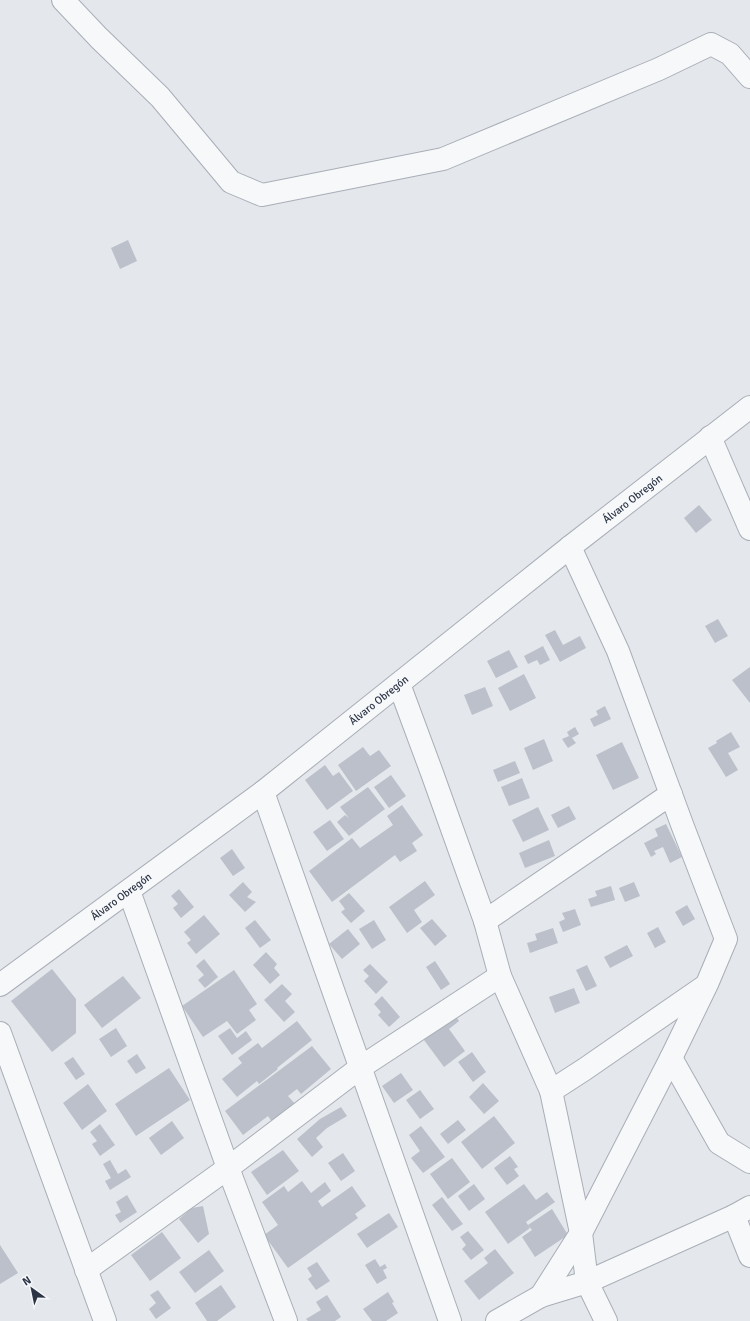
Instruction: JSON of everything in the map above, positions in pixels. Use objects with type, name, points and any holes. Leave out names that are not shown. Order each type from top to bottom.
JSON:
[{"type":"street","points":[[63,0],[160,98],[231,182],[262,195],[443,159],[659,69],[711,44],[730,54],[750,77]]},
{"type":"street","name":"Álvaro Obregón","points":[[0,985],[263,792],[570,547],[750,407]]},
{"type":"street","points":[[710,437],[750,529]]},
{"type":"street","points":[[541,1296],[580,1233],[671,1058],[707,984],[726,939],[618,651],[570,547]]},
{"type":"street","points":[[399,684],[485,921],[500,976],[551,1091],[580,1233],[588,1282],[606,1321]]},
{"type":"street","points":[[263,792],[450,1321]]},
{"type":"street","points":[[485,921],[671,794]]},
{"type":"street","points":[[129,891],[228,1168],[286,1321]]},
{"type":"street","points":[[86,1270],[228,1168],[360,1067],[500,976]]},
{"type":"street","points":[[551,1091],[707,984]]},
{"type":"street","points":[[0,1032],[105,1321]]},
{"type":"street","points":[[671,1058],[719,1143],[750,1162]]},
{"type":"street","points":[[497,1321],[541,1296],[588,1282],[742,1211],[750,1256]]},
{"type":"building","points":[[128,240],[137,261],[120,269],[111,248]]},
{"type":"building","points":[[699,505],[712,520],[696,533],[684,518]]},
{"type":"building","points":[[718,619],[728,636],[715,643],[705,626]]},
{"type":"building","points":[[555,630],[563,645],[580,636],[586,648],[560,662],[545,635]]},
{"type":"building","points":[[543,646],[550,660],[540,665],[537,660],[528,664],[524,656]]},
{"type":"building","points":[[509,650],[518,667],[496,678],[487,661]]},
{"type":"building","points":[[750,667],[750,703],[732,680]]},
{"type":"building","points":[[524,674],[536,698],[510,711],[498,688]]},
{"type":"building","points":[[485,687],[493,706],[472,715],[464,695]]},
{"type":"building","points":[[605,706],[611,719],[594,727],[590,719],[598,715],[596,711]]},
{"type":"building","points":[[575,727],[579,734],[572,738],[576,743],[568,748],[562,739],[569,736],[567,732]]},
{"type":"building","points":[[731,732],[740,747],[728,753],[738,770],[726,777],[708,748]]},
{"type":"building","points":[[544,739],[553,761],[533,770],[524,748]]},
{"type":"building","points":[[622,742],[639,778],[613,790],[596,755]]},
{"type":"building","points":[[363,747],[370,756],[379,750],[391,766],[356,791],[338,765]]},
{"type":"building","points":[[515,761],[520,773],[498,782],[493,770]]},
{"type":"building","points":[[325,765],[333,776],[339,772],[353,791],[327,810],[305,780]]},
{"type":"building","points":[[391,775],[406,796],[389,808],[374,787]]},
{"type":"building","points":[[522,778],[530,798],[509,806],[501,787]]},
{"type":"building","points":[[368,787],[385,809],[349,836],[337,822],[345,815],[349,818],[340,807]]},
{"type":"building","points":[[402,805],[423,835],[412,843],[417,851],[400,862],[395,855],[332,902],[309,871],[352,838],[360,848],[393,825],[387,816]]},
{"type":"building","points":[[569,806],[576,819],[558,828],[551,815]]},
{"type":"building","points":[[538,807],[549,830],[523,842],[512,820]]},
{"type":"building","points":[[330,820],[344,839],[327,851],[313,832]]},
{"type":"building","points":[[666,824],[682,857],[670,863],[663,847],[654,851],[656,854],[651,857],[644,843],[658,836],[655,829]]},
{"type":"building","points":[[549,840],[555,856],[525,868],[519,853]]},
{"type":"building","points":[[232,849],[245,868],[233,876],[220,858]]},
{"type":"building","points":[[425,881],[435,895],[414,910],[422,922],[407,933],[389,907]]},
{"type":"building","points":[[243,882],[252,892],[247,897],[256,902],[245,912],[229,895]]},
{"type":"building","points":[[634,882],[640,896],[625,902],[619,888]]},
{"type":"building","points":[[611,886],[615,900],[591,907],[588,899],[597,896],[595,891]]},
{"type":"building","points":[[179,889],[194,907],[181,918],[173,908],[178,904],[171,896]]},
{"type":"building","points":[[349,893],[365,911],[351,923],[341,912],[345,909],[339,901]]},
{"type":"building","points":[[687,905],[695,919],[683,926],[675,912]]},
{"type":"building","points":[[575,909],[581,925],[563,932],[559,922],[565,919],[562,913]]},
{"type":"building","points":[[204,915],[220,934],[196,954],[187,943],[191,940],[184,932]]},
{"type":"building","points":[[432,919],[447,936],[435,946],[420,928]]},
{"type":"building","points":[[255,920],[271,940],[260,948],[245,928]]},
{"type":"building","points":[[374,920],[386,940],[372,949],[359,929]]},
{"type":"building","points":[[658,927],[666,942],[655,948],[647,933]]},
{"type":"building","points":[[553,928],[558,943],[530,953],[527,943],[537,940],[535,934]]},
{"type":"building","points":[[348,929],[360,944],[342,959],[329,944]]},
{"type":"building","points":[[627,945],[633,956],[610,968],[604,957]]},
{"type":"building","points":[[266,952],[277,964],[274,968],[280,975],[270,984],[253,965]]},
{"type":"building","points":[[204,959],[218,977],[205,988],[198,980],[204,975],[196,966]]},
{"type":"building","points":[[435,961],[450,984],[441,990],[426,967]]},
{"type":"building","points":[[370,964],[388,982],[376,994],[364,981],[369,976],[363,970]]},
{"type":"building","points":[[587,965],[597,986],[586,991],[576,970]]},
{"type":"building","points":[[52,969],[76,999],[76,1033],[52,1052],[11,1001]]},
{"type":"building","points":[[234,970],[257,1004],[249,1010],[256,1020],[237,1034],[227,1021],[203,1037],[182,1006]]},
{"type":"building","points":[[123,976],[141,998],[102,1028],[84,1005]]},
{"type":"building","points":[[282,984],[292,994],[285,1001],[295,1012],[284,1022],[264,1000]]},
{"type":"building","points":[[574,988],[580,1003],[555,1013],[549,997]]},
{"type":"building","points":[[382,996],[400,1017],[389,1027],[378,1015],[381,1012],[374,1004]]},
{"type":"building","points":[[453,1012],[459,1021],[449,1029],[465,1051],[444,1067],[421,1036]]},
{"type":"building","points":[[297,1021],[312,1040],[259,1084],[257,1081],[237,1097],[222,1079],[242,1063],[238,1058],[258,1043],[262,1048]]},
{"type":"building","points":[[116,1028],[127,1046],[111,1057],[99,1039]]},
{"type":"building","points":[[230,1028],[237,1038],[246,1031],[252,1040],[232,1055],[218,1036]]},
{"type":"building","points":[[312,1046],[331,1069],[301,1094],[297,1089],[288,1096],[296,1105],[272,1122],[268,1116],[243,1135],[225,1111]]},
{"type":"building","points":[[472,1052],[486,1072],[473,1082],[458,1062]]},
{"type":"building","points":[[137,1054],[146,1068],[136,1074],[127,1061]]},
{"type":"building","points":[[73,1057],[85,1074],[76,1080],[64,1063]]},
{"type":"building","points":[[169,1068],[190,1100],[136,1136],[115,1104]]},
{"type":"building","points":[[401,1073],[413,1090],[394,1103],[382,1086]]},
{"type":"building","points":[[483,1083],[499,1101],[484,1114],[469,1097]]},
{"type":"building","points":[[88,1084],[107,1111],[82,1130],[63,1103]]},
{"type":"building","points":[[420,1090],[434,1109],[420,1119],[406,1100]]},
{"type":"building","points":[[341,1107],[347,1116],[327,1128],[316,1138],[323,1147],[312,1157],[297,1139],[320,1119]]},
{"type":"building","points":[[494,1116],[515,1143],[482,1169],[461,1142]]},
{"type":"building","points":[[458,1120],[466,1130],[448,1144],[440,1134]]},
{"type":"building","points":[[172,1121],[184,1138],[161,1155],[149,1138]]},
{"type":"building","points":[[100,1124],[115,1145],[100,1156],[92,1144],[97,1141],[90,1132]]},
{"type":"building","points":[[421,1126],[445,1157],[423,1173],[411,1158],[420,1151],[409,1135]]},
{"type":"building","points":[[283,1150],[299,1171],[267,1195],[251,1172]]},
{"type":"building","points":[[343,1153],[355,1171],[341,1181],[328,1163]]},
{"type":"building","points":[[510,1156],[518,1167],[514,1169],[519,1176],[507,1185],[494,1168]]},
{"type":"building","points":[[452,1158],[470,1182],[448,1199],[430,1174]]},
{"type":"building","points":[[110,1160],[118,1174],[126,1169],[131,1177],[110,1190],[105,1181],[111,1178],[103,1164]]},
{"type":"building","points":[[302,1181],[311,1193],[325,1182],[331,1191],[318,1201],[322,1207],[352,1186],[366,1206],[355,1214],[358,1218],[288,1268],[264,1235],[278,1225],[262,1202],[284,1186],[288,1192]]},
{"type":"building","points":[[474,1184],[485,1199],[469,1211],[458,1196]]},
{"type":"building","points":[[524,1184],[536,1200],[547,1192],[555,1202],[526,1222],[530,1228],[508,1244],[485,1212]]},
{"type":"building","points":[[127,1195],[137,1212],[120,1223],[115,1215],[121,1212],[116,1202]]},
{"type":"building","points":[[442,1197],[463,1224],[452,1231],[432,1205]]},
{"type":"building","points":[[203,1206],[209,1234],[198,1243],[179,1219],[192,1208]]},
{"type":"building","points":[[552,1209],[568,1235],[535,1257],[522,1237],[532,1230],[528,1225]]},
{"type":"building","points":[[389,1213],[398,1227],[367,1248],[357,1234]]},
{"type":"building","points":[[468,1231],[484,1250],[471,1260],[462,1249],[466,1245],[460,1237]]},
{"type":"building","points":[[162,1232],[181,1258],[150,1281],[131,1255]]},
{"type":"building","points":[[0,1245],[18,1273],[0,1284]]},
{"type":"building","points":[[495,1249],[514,1273],[479,1300],[464,1281],[488,1263],[484,1258]]},
{"type":"building","points":[[209,1250],[224,1271],[195,1293],[179,1272]]},
{"type":"building","points":[[375,1259],[380,1267],[385,1264],[387,1268],[383,1270],[387,1278],[377,1284],[365,1265]]},
{"type":"building","points":[[317,1262],[330,1281],[316,1290],[308,1279],[312,1276],[307,1268]]},
{"type":"building","points":[[221,1285],[236,1307],[217,1321],[207,1321],[195,1303]]},
{"type":"building","points":[[158,1290],[171,1308],[156,1319],[149,1309],[156,1303],[150,1295]]},
{"type":"building","points":[[388,1292],[398,1313],[386,1321],[372,1321],[363,1309]]},
{"type":"building","points":[[327,1295],[341,1317],[335,1321],[308,1321],[306,1319],[321,1310],[316,1302]]}]
